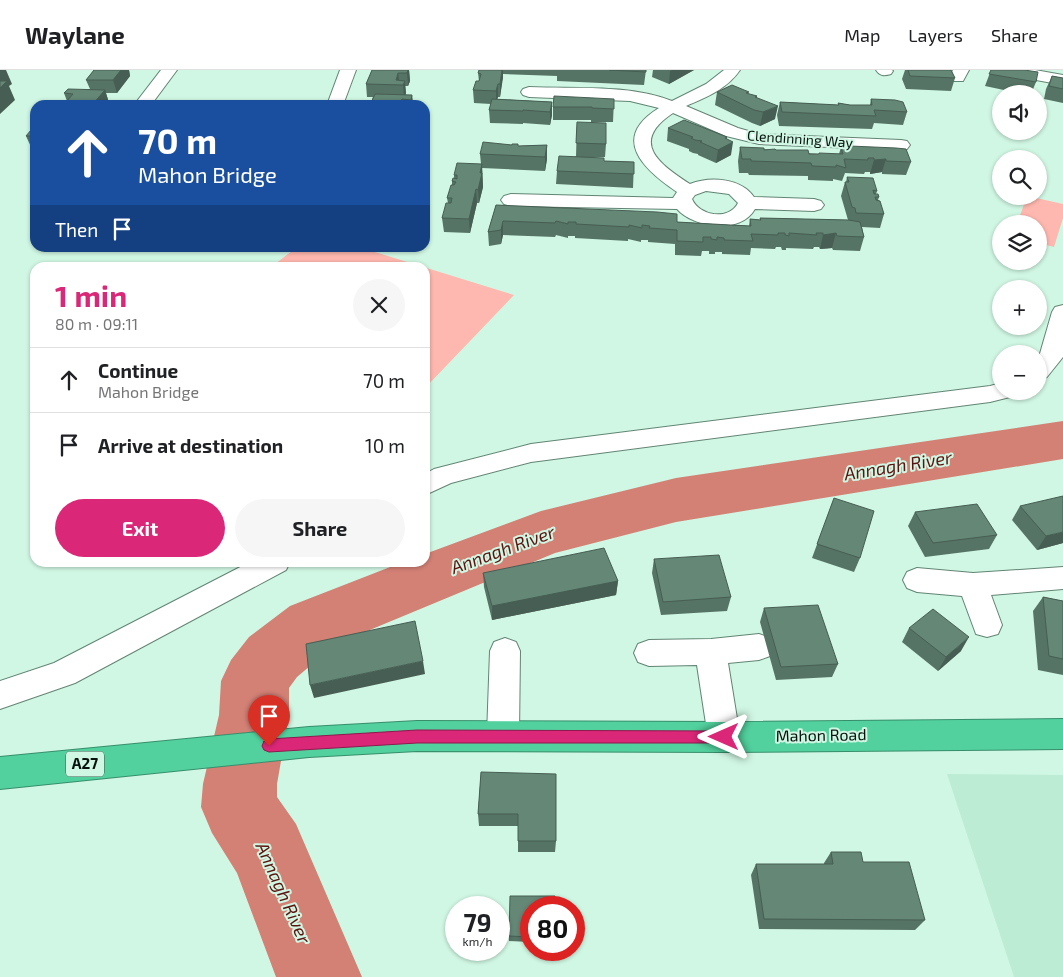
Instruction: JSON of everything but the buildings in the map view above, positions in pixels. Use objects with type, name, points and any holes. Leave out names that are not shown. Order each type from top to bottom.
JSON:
[{"type":"highway","name":"Mahon Road","points":[[0,773],[308,742],[417,736],[724,737],[1063,734]]},
{"type":"street","points":[[146,100],[169,70]]},
{"type":"street","points":[[337,100],[348,70]]},
{"type":"street","points":[[511,200],[654,204],[685,197],[704,185],[724,186],[741,193],[748,203],[747,209],[742,214],[724,220],[693,214],[685,197],[646,156],[642,136],[646,126],[652,120],[673,107],[713,88],[724,80],[732,70]]},
{"type":"street","points":[[1010,70],[1063,80]]},
{"type":"street","name":"Clendinning Way","points":[[528,92],[630,96],[654,100],[732,132],[759,139],[902,145]]},
{"type":"street","points":[[748,203],[814,206]]},
{"type":"street","points":[[1047,362],[1052,356],[1063,312]]},
{"type":"street","points":[[430,482],[443,476],[531,453],[992,393]]},
{"type":"street","points":[[0,695],[64,673],[266,567]]},
{"type":"street","points":[[917,580],[973,585],[1063,578]]},
{"type":"street","points":[[973,585],[987,625]]},
{"type":"street","points":[[649,654],[711,652],[759,647]]},
{"type":"street","points":[[503,735],[505,651]]},
{"type":"street","points":[[711,652],[724,737]]},
{"type":"shaded area","points":[[1047,200],[1063,204],[1063,218],[1054,247],[1047,245],[1047,215],[1020,215],[1024,205],[1047,205]]},
{"type":"shaded area","points":[[291,252],[375,252],[407,262],[278,262]]},
{"type":"shaded area","points":[[430,269],[514,295],[430,383]]},
{"type":"shaded area","points":[[947,774],[1063,775],[1063,977],[1014,977]]},
{"type":"waterway","name":"Annagh River","points":[[319,977],[268,851],[239,807],[240,784],[254,715],[255,681],[273,657],[313,625],[541,534],[676,500],[1063,440]]},
{"type":"route","points":[[269,746],[417,736],[724,737]]}]
